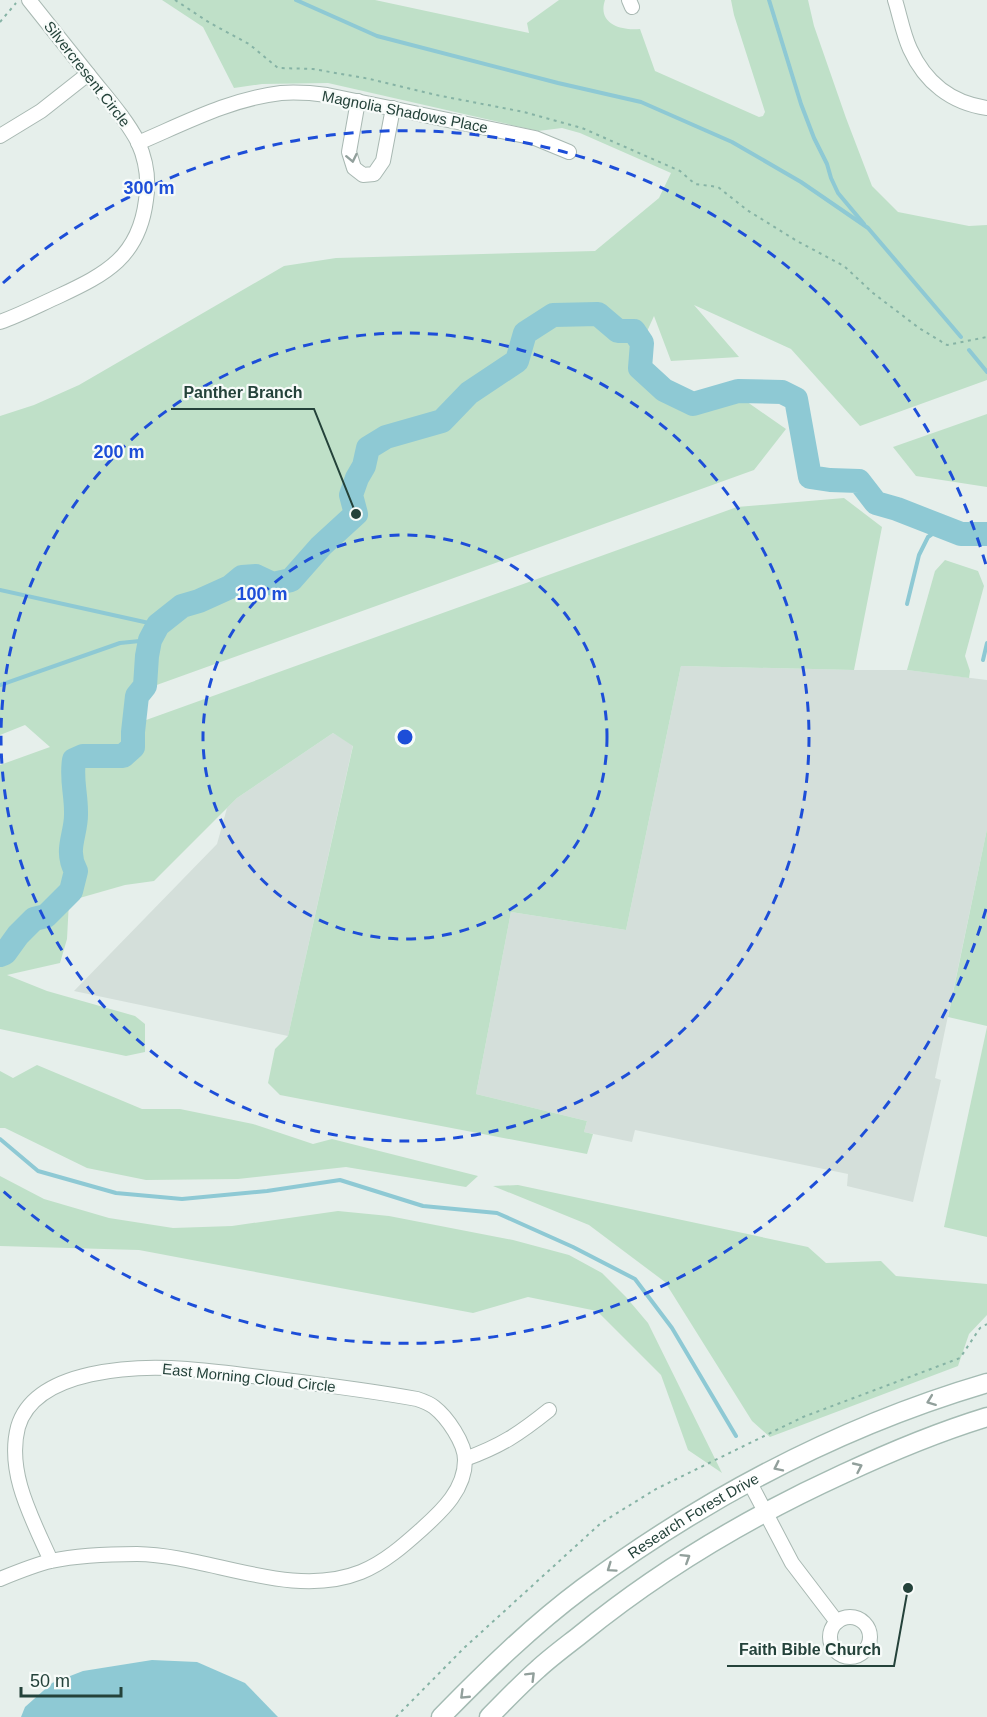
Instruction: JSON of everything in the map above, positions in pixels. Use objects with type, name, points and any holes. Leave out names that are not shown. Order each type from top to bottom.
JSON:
[{"type":"main road","name":"Research Forest Drive","points":[[441,1717],[514,1646],[581,1590],[702,1508],[749,1480],[868,1426],[947,1394],[987,1383]]},
{"type":"main road","name":"Research Forest Drive","points":[[489,1717],[538,1668],[601,1618],[665,1571],[719,1537],[812,1488],[880,1456],[987,1417]]},
{"type":"street","name":"Silvercresent Circle","points":[[0,322],[94,279],[109,269],[127,251],[141,226],[147,194],[144,158],[124,119],[29,0]]},
{"type":"street","points":[[895,0],[909,47],[929,78],[942,91],[960,101],[987,108]]},
{"type":"street","points":[[0,136],[40,111],[88,74]]},
{"type":"street","name":"Magnolia Shadows Place","points":[[138,143],[224,106],[253,98],[297,93],[327,94],[536,138],[569,152]]},
{"type":"street","points":[[358,101],[349,152],[354,168],[363,175],[374,174],[383,161],[393,108]]},
{"type":"street","name":"East Morning Cloud Circle","points":[[51,1561],[24,1499],[16,1471],[15,1446],[19,1425],[28,1408],[43,1393],[64,1382],[92,1374],[155,1368],[187,1369],[417,1399],[434,1407],[447,1420],[460,1439],[465,1459]]},
{"type":"street","points":[[0,1579],[51,1561],[82,1556],[140,1554],[190,1560],[289,1580],[338,1579],[382,1562],[441,1511],[456,1492],[462,1477],[465,1459],[490,1450],[517,1436],[549,1410]]},
{"type":"street","points":[[749,1480],[792,1563],[837,1622]]},
{"type":"path","points":[[0,22],[14,4],[21,0]]},
{"type":"path","points":[[175,0],[210,23],[249,44],[278,68],[313,69],[370,79],[436,95],[524,112],[582,128],[680,171],[695,184],[718,186],[747,210],[797,242],[844,266],[882,300],[947,345],[987,337]]},
{"type":"path","points":[[396,1717],[464,1648],[601,1523],[656,1489],[803,1417],[960,1358],[980,1328],[987,1324]]},
{"type":"shaded area","points":[[681,666],[907,670],[987,680],[987,829],[935,1078],[941,1080],[913,1202],[847,1186],[848,1174],[635,1130],[632,1142],[584,1132],[587,1121],[476,1094],[511,912],[626,930]]},
{"type":"shaded area","points":[[333,733],[353,745],[288,1036],[74,991],[217,844],[227,808],[237,798]]},
{"type":"green space","points":[[162,0],[375,0],[529,33],[527,23],[559,0],[605,0],[604,15],[612,24],[625,29],[640,29],[655,71],[759,117],[765,112],[731,0],[808,0],[814,26],[872,186],[898,212],[969,226],[987,225],[987,380],[860,426],[791,349],[694,305],[739,357],[671,361],[654,316],[630,369],[671,402],[743,399],[786,429],[754,470],[140,691],[135,724],[737,507],[844,498],[882,527],[854,670],[681,666],[626,930],[511,912],[476,1094],[587,1121],[584,1132],[593,1134],[587,1154],[280,1095],[268,1083],[275,1049],[288,1036],[353,746],[333,733],[237,798],[154,881],[125,885],[69,901],[67,939],[60,963],[7,975],[47,991],[135,1016],[145,1024],[145,1052],[126,1056],[0,1029],[0,765],[50,747],[25,725],[0,735],[0,416],[34,405],[79,385],[284,266],[336,258],[595,251],[659,198],[671,173],[580,133],[562,128],[538,131],[328,83],[262,84],[234,88],[203,27]]},
{"type":"green space","points":[[987,414],[987,487],[916,476],[893,447]]},
{"type":"green space","points":[[945,560],[978,571],[984,586],[965,656],[970,671],[969,678],[907,670],[935,571]]},
{"type":"green space","points":[[987,829],[987,1026],[948,1017]]},
{"type":"green space","points":[[987,1027],[987,1237],[944,1227]]},
{"type":"green space","points":[[37,1065],[142,1109],[180,1109],[253,1124],[313,1144],[332,1139],[478,1176],[466,1187],[346,1167],[238,1179],[146,1180],[87,1168],[5,1128],[0,1128],[0,1071],[13,1078]]},
{"type":"green space","points":[[0,1176],[44,1199],[109,1218],[173,1228],[232,1226],[338,1211],[389,1216],[513,1240],[569,1255],[602,1273],[648,1323],[722,1473],[688,1450],[661,1375],[597,1311],[528,1297],[473,1313],[139,1250],[0,1246]]},
{"type":"green space","points":[[518,1185],[808,1247],[826,1263],[881,1261],[896,1276],[987,1284],[987,1315],[969,1334],[958,1366],[770,1437],[752,1421],[665,1282],[589,1225],[493,1186]]},
{"type":"water","points":[[152,1660],[197,1662],[245,1683],[278,1717],[21,1717],[25,1707],[52,1683],[83,1671]]},
{"type":"waterway","points":[[296,0],[377,36],[641,102],[732,142],[801,182],[868,228],[961,337]]},
{"type":"waterway","points":[[769,0],[801,104],[814,138],[838,193],[864,224]]},
{"type":"waterway","points":[[0,955],[5,953],[34,919],[46,916],[71,891],[76,871],[71,856],[76,820],[74,760],[83,756],[123,756],[133,747],[137,696],[145,686],[150,640],[158,625],[182,606],[230,587],[242,577],[256,576],[273,584],[291,580],[321,546],[356,514],[351,495],[364,466],[368,448],[386,437],[442,421],[469,393],[517,361],[525,333],[553,315],[598,314],[618,331],[634,331],[642,343],[640,368],[664,390],[693,404],[738,391],[782,392],[796,399],[810,477],[859,481],[876,503],[961,534],[987,534]]},
{"type":"waterway","points":[[969,350],[987,372]]},
{"type":"waterway","points":[[907,604],[919,555],[928,537],[942,527]]},
{"type":"waterway","points":[[0,590],[158,625]]},
{"type":"waterway","points":[[0,685],[120,643],[150,640]]},
{"type":"waterway","points":[[983,660],[987,643]]},
{"type":"waterway","points":[[0,1139],[38,1171],[116,1193],[182,1199],[267,1191],[340,1180],[423,1206],[497,1213],[573,1247],[635,1279],[672,1328],[736,1436]]},
{"type":"place","name":"Panther Branch","points":[[356,514]]},
{"type":"place","name":"Faith Bible Church","points":[[908,1588]]}]
